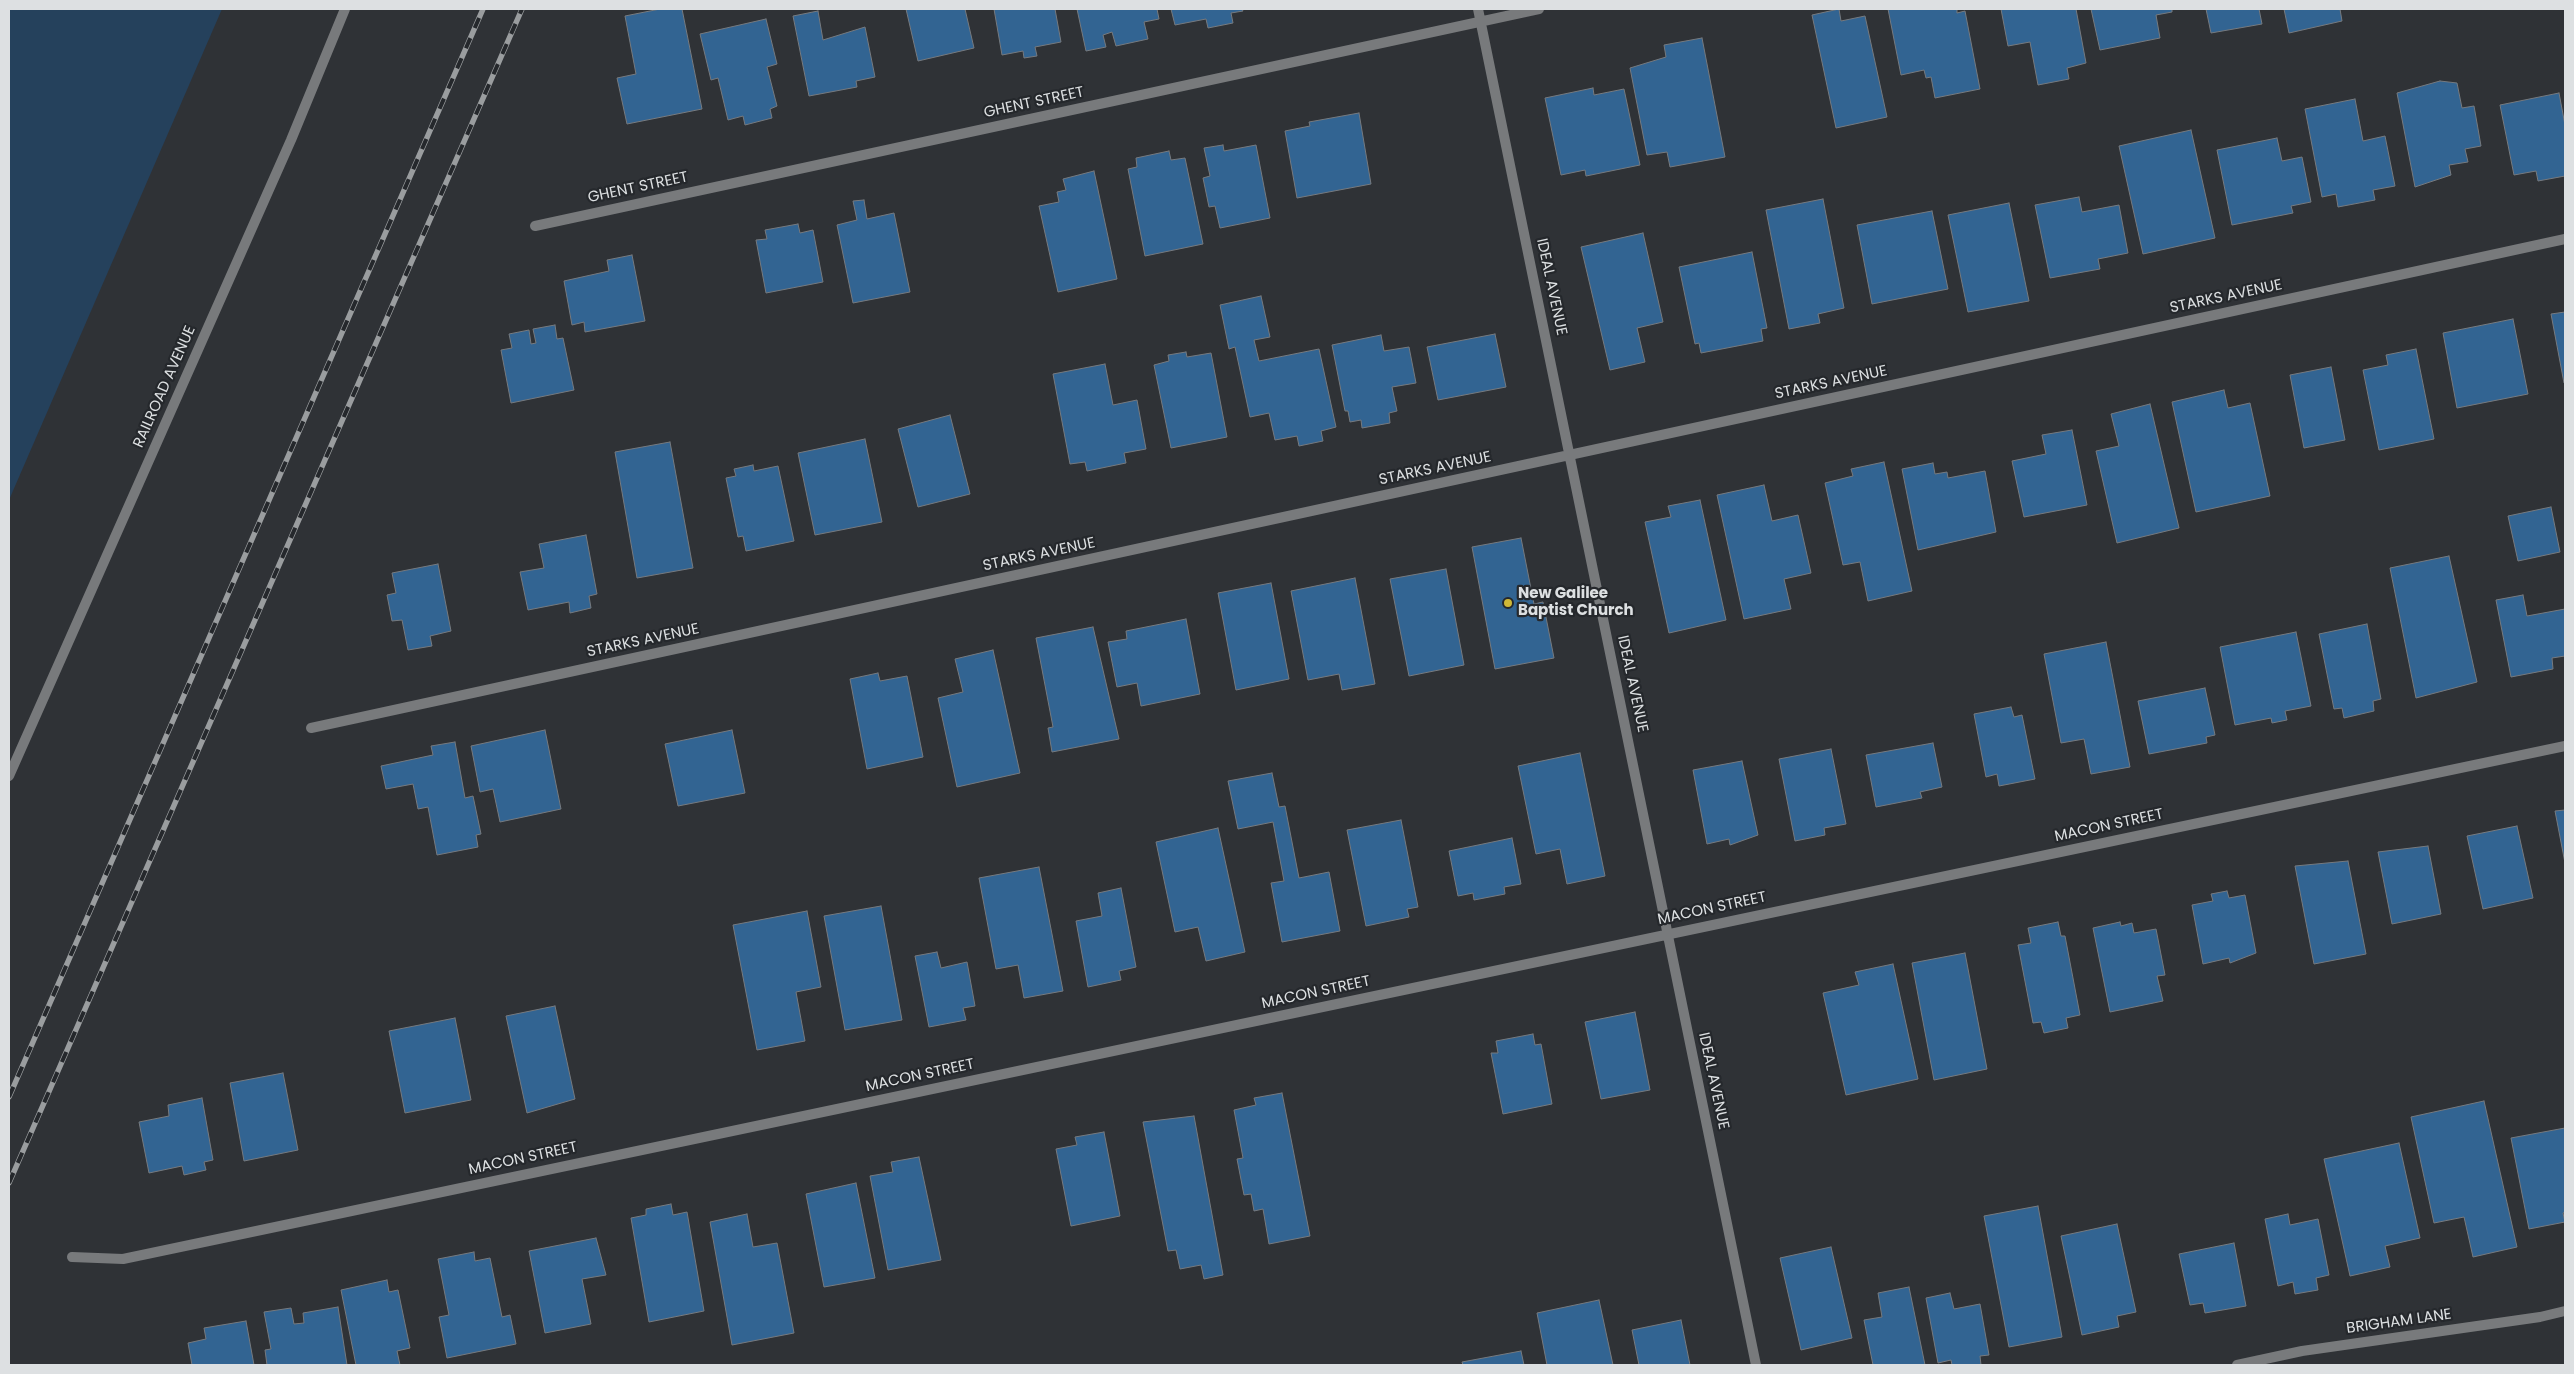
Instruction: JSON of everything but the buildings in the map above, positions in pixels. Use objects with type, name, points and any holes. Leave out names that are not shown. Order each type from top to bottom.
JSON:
[{"type":"street","name":"RAILROAD AVENUE","points":[[9,776],[291,140],[344,9]]},
{"type":"street","name":"IDEAL AVENUE","points":[[1478,9],[1756,1365]]},
{"type":"street","name":"GHENT STREET","points":[[535,226],[1539,9]]},
{"type":"street","name":"STARKS AVENUE","points":[[311,728],[2565,239]]},
{"type":"street","name":"MACON STREET","points":[[72,1257],[123,1259],[2565,746]]},
{"type":"street","name":"BRIGHAM LANE","points":[[2237,1365],[2302,1351],[2540,1317],[2565,1311]]},
{"type":"shaded area","points":[[9,9],[222,9],[9,500]]},
{"type":"railway","points":[[9,1097],[483,9]]},
{"type":"railway","points":[[9,1183],[522,9]]},
{"type":"place","name":"New Galilee Baptist Church","points":[[1508,603]]}]
